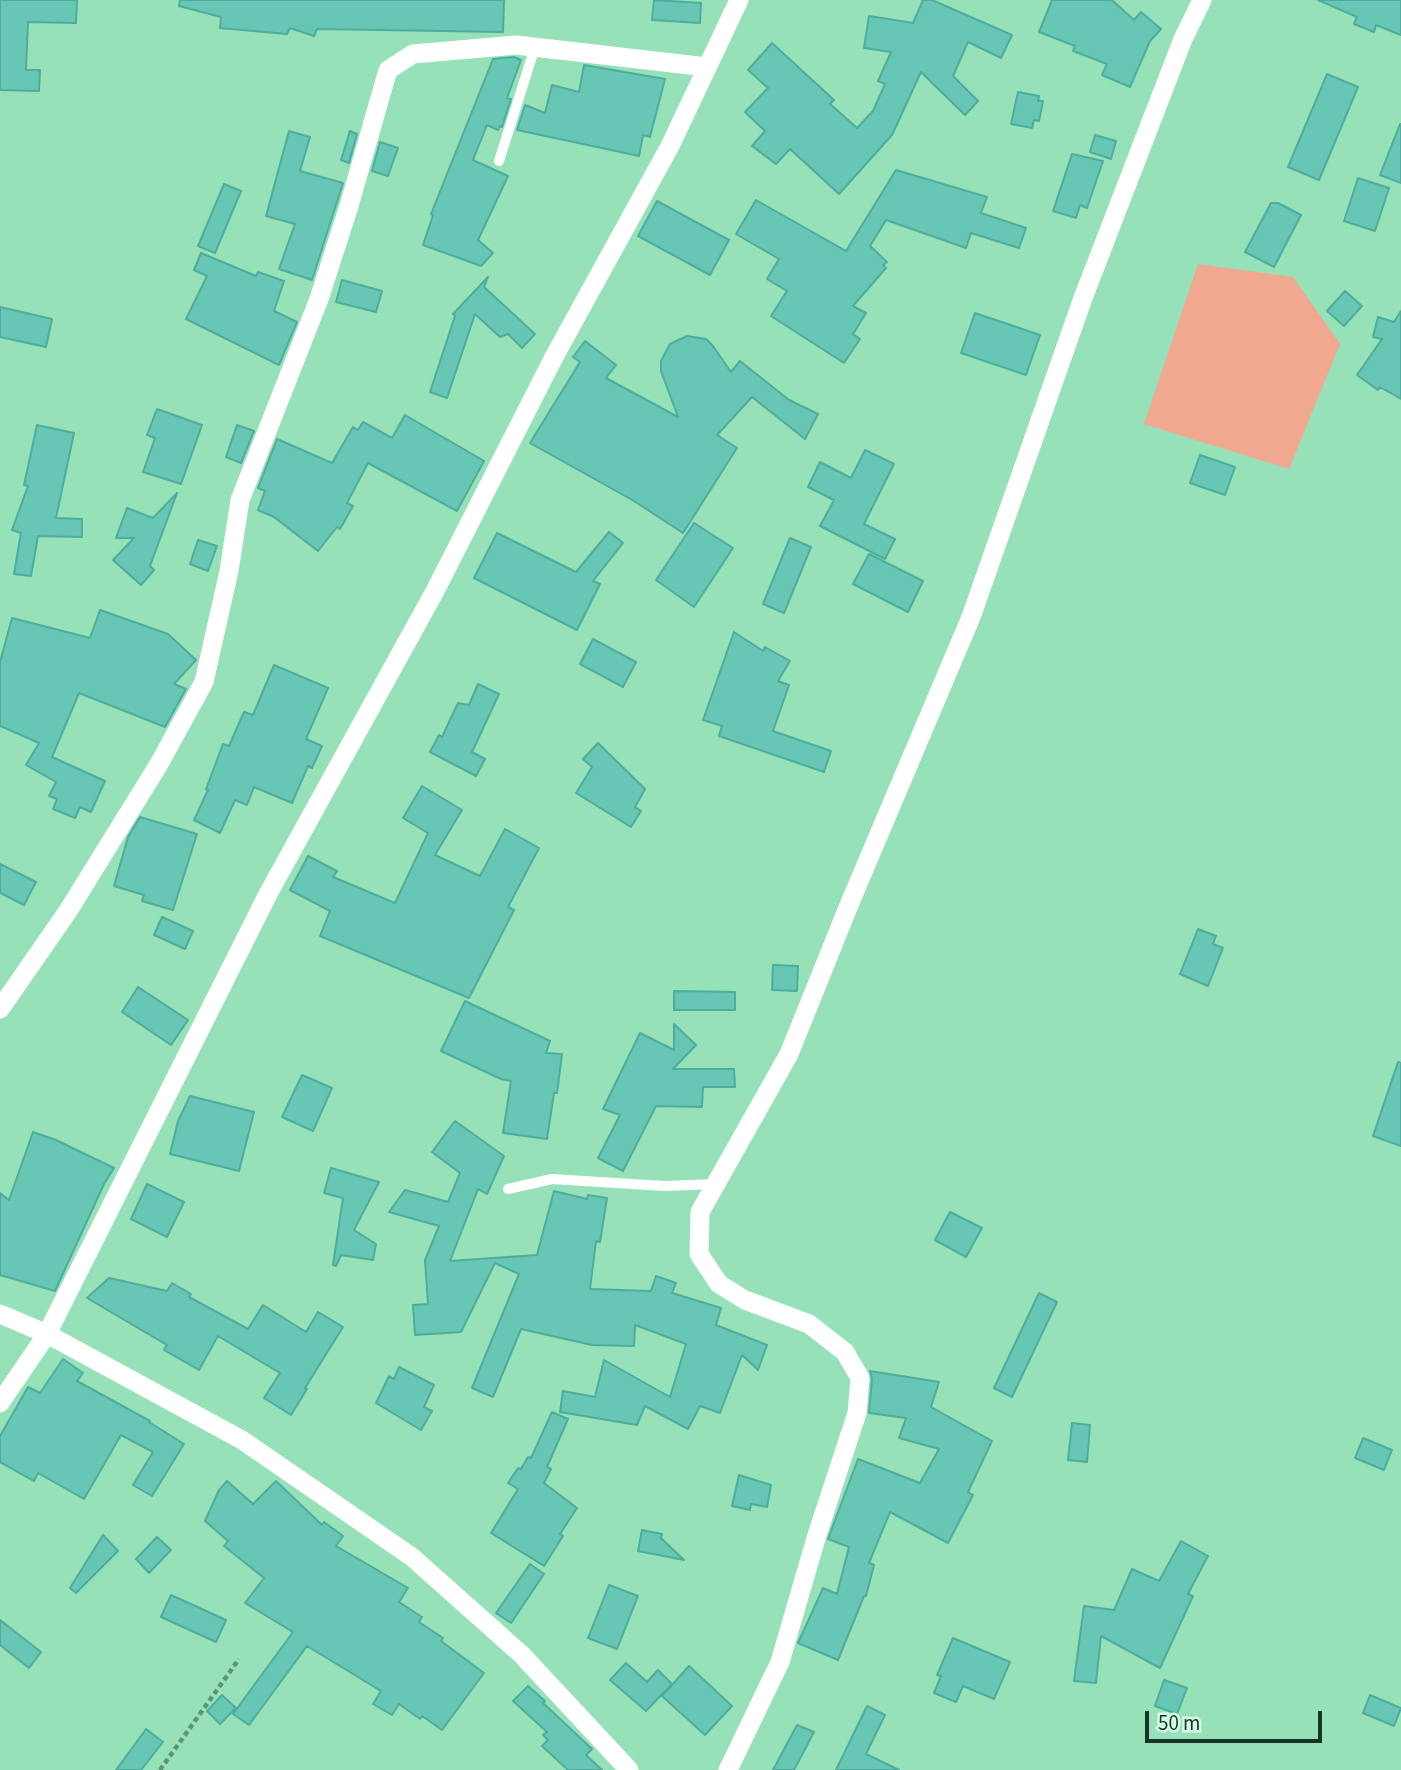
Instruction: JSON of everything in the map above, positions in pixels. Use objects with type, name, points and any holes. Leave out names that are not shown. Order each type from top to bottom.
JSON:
[{"type":"street","points":[[0,1403],[47,1334],[268,894],[435,591],[554,357],[670,146],[739,0]]},
{"type":"street","points":[[728,1770],[780,1662],[817,1535],[857,1413],[860,1378],[845,1352],[809,1324],[745,1300],[719,1284],[699,1254],[700,1212],[789,1054],[854,892],[971,617],[1083,298],[1183,39],[1202,0]]},
{"type":"street","points":[[0,1009],[68,911],[159,764],[204,682],[229,571],[240,500],[318,299],[349,206],[388,70],[413,54],[516,45],[707,67]]},
{"type":"street","points":[[0,1314],[47,1334],[242,1440],[412,1557],[522,1655],[628,1770]]},
{"type":"lane","points":[[499,161],[535,47]]},
{"type":"lane","points":[[508,1188],[552,1179],[664,1186],[716,1184]]},
{"type":"path","points":[[160,1770],[239,1659]]},
{"type":"shaded area","points":[[1198,264],[1293,277],[1340,344],[1289,469],[1144,424]]},
{"type":"building","points":[[0,0],[77,0],[76,23],[28,22],[26,70],[40,70],[39,91],[0,90]]},
{"type":"building","points":[[180,0],[504,0],[503,32],[317,29],[314,36],[290,28],[287,34],[220,28],[221,17],[179,6]]},
{"type":"building","points":[[654,0],[701,3],[700,23],[652,20]]},
{"type":"building","points":[[923,0],[932,0],[1012,35],[1001,58],[968,42],[953,76],[978,101],[965,115],[921,72],[892,135],[839,194],[790,149],[776,164],[752,146],[765,131],[745,112],[768,88],[748,70],[772,43],[834,100],[830,104],[857,128],[873,111],[885,84],[878,81],[891,52],[864,48],[869,16],[913,23]]},
{"type":"building","points":[[1052,0],[1112,0],[1134,20],[1141,12],[1161,29],[1150,41],[1130,87],[1102,75],[1107,64],[1073,51],[1075,46],[1039,32]]},
{"type":"building","points":[[1318,0],[1401,0],[1401,35],[1376,25],[1374,32],[1354,24],[1357,17]]},
{"type":"building","points":[[514,57],[521,60],[507,98],[511,99],[502,127],[498,130],[487,125],[473,160],[508,176],[478,240],[493,253],[481,266],[423,245],[433,215],[431,214],[493,59]]},
{"type":"building","points":[[584,65],[665,79],[650,137],[643,135],[639,156],[517,130],[525,105],[545,113],[552,85],[579,92]]},
{"type":"building","points":[[1327,74],[1358,87],[1319,180],[1288,167]]},
{"type":"building","points":[[1018,92],[1039,96],[1038,101],[1043,101],[1039,121],[1034,120],[1032,128],[1011,124]]},
{"type":"building","points":[[1401,124],[1401,183],[1380,175]]},
{"type":"building","points":[[289,131],[310,137],[300,171],[343,183],[312,280],[279,269],[295,224],[266,216]]},
{"type":"building","points":[[350,131],[357,134],[349,163],[341,160]]},
{"type":"building","points":[[1095,135],[1116,141],[1111,159],[1090,152]]},
{"type":"building","points":[[380,142],[398,148],[388,176],[372,171]]},
{"type":"building","points":[[1072,154],[1103,161],[1087,208],[1080,205],[1076,218],[1053,211]]},
{"type":"building","points":[[896,170],[987,197],[981,213],[1026,228],[1019,248],[971,233],[966,248],[886,220],[870,246],[887,262],[883,265],[886,268],[853,306],[866,313],[853,334],[860,339],[844,363],[771,316],[787,291],[767,279],[779,259],[736,234],[756,200],[846,251]]},
{"type":"building","points":[[1358,178],[1389,188],[1375,231],[1344,221]]},
{"type":"building","points":[[224,184],[241,191],[215,253],[198,246]]},
{"type":"building","points":[[657,201],[729,240],[710,275],[638,236]]},
{"type":"building","points":[[1271,203],[1278,203],[1301,215],[1274,267],[1245,252]]},
{"type":"building","points":[[201,253],[256,276],[258,272],[284,281],[274,311],[297,322],[279,365],[186,319],[207,276],[194,270]]},
{"type":"building","points":[[488,277],[484,287],[535,334],[522,348],[508,334],[500,337],[475,314],[447,398],[430,392],[455,316],[453,314]]},
{"type":"building","points":[[342,280],[382,291],[376,312],[336,302]]},
{"type":"building","points":[[1345,291],[1362,306],[1344,326],[1327,311]]},
{"type":"building","points":[[0,307],[52,319],[46,347],[0,337]]},
{"type":"building","points":[[1401,311],[1401,399],[1380,387],[1378,390],[1357,375],[1382,339],[1373,337],[1378,317],[1394,322]]},
{"type":"building","points":[[975,313],[1040,335],[1026,375],[961,353]]},
{"type":"building","points":[[687,336],[706,339],[731,372],[740,361],[789,400],[818,414],[805,439],[752,397],[717,435],[737,448],[683,533],[634,501],[530,443],[580,362],[573,357],[585,341],[616,365],[606,378],[678,417],[661,371],[661,361],[670,344]]},
{"type":"building","points":[[157,409],[202,425],[181,484],[143,472],[155,438],[147,435]]},
{"type":"building","points":[[405,415],[484,461],[457,511],[368,463],[347,503],[353,506],[340,529],[337,527],[318,551],[274,517],[258,510],[265,491],[258,488],[277,439],[332,463],[353,427],[358,430],[363,422],[392,438]]},
{"type":"building","points":[[37,425],[74,433],[56,518],[82,519],[82,537],[38,536],[31,576],[14,574],[21,533],[12,530],[28,486],[24,485]]},
{"type":"building","points":[[237,425],[254,431],[241,463],[226,457]]},
{"type":"building","points":[[865,450],[894,464],[864,524],[895,539],[885,559],[820,526],[834,500],[808,487],[820,462],[851,478]]},
{"type":"building","points":[[1200,455],[1235,467],[1225,495],[1190,483]]},
{"type":"building","points":[[177,493],[150,566],[154,570],[141,585],[113,560],[134,538],[116,538],[127,508],[153,518]]},
{"type":"building","points":[[694,523],[733,548],[694,607],[656,580]]},
{"type":"building","points":[[609,532],[623,543],[593,581],[600,584],[577,630],[474,578],[497,533],[576,572]]},
{"type":"building","points":[[790,538],[811,547],[784,613],[763,604]]},
{"type":"building","points":[[198,540],[217,546],[208,571],[190,564]]},
{"type":"building","points":[[869,554],[923,581],[908,612],[853,584]]},
{"type":"building","points":[[100,610],[168,634],[196,660],[174,684],[186,689],[165,727],[79,693],[52,757],[105,781],[91,812],[80,807],[75,818],[53,809],[57,799],[49,796],[56,782],[26,765],[39,743],[0,726],[0,662],[12,618],[90,638]]},
{"type":"building","points":[[734,632],[763,651],[765,647],[790,661],[778,681],[789,685],[773,731],[831,751],[824,772],[719,736],[722,726],[703,720]]},
{"type":"building","points":[[593,639],[636,662],[623,687],[580,664]]},
{"type":"building","points":[[274,665],[328,688],[306,739],[322,746],[312,768],[308,766],[292,803],[254,787],[247,805],[235,800],[220,833],[194,820],[208,790],[206,789],[223,744],[229,746],[244,712],[253,715]]},
{"type":"building","points":[[478,684],[499,694],[472,752],[485,759],[476,776],[430,752],[439,735],[442,737],[458,703],[469,705]]},
{"type":"building","points":[[598,743],[645,789],[635,807],[641,811],[631,827],[576,793],[592,767],[583,759]]},
{"type":"building","points":[[422,786],[462,810],[435,855],[480,876],[505,829],[539,848],[508,907],[514,910],[469,998],[320,936],[330,911],[290,890],[308,856],[337,871],[333,877],[395,903],[428,833],[403,818]]},
{"type":"building","points":[[140,817],[197,834],[173,910],[142,901],[144,895],[114,886],[128,837]]},
{"type":"building","points":[[0,864],[36,882],[24,905],[0,893]]},
{"type":"building","points":[[162,917],[193,931],[185,949],[154,935]]},
{"type":"building","points":[[1198,929],[1216,936],[1213,944],[1223,948],[1208,986],[1180,974]]},
{"type":"building","points":[[773,965],[798,966],[797,991],[772,990]]},
{"type":"building","points":[[138,987],[188,1020],[171,1045],[122,1012]]},
{"type":"building","points":[[674,991],[735,992],[735,1010],[674,1010]]},
{"type":"building","points":[[465,1001],[550,1041],[546,1053],[562,1054],[547,1139],[503,1133],[511,1081],[501,1079],[441,1051]]},
{"type":"building","points":[[674,1024],[696,1045],[673,1069],[734,1069],[735,1087],[703,1087],[702,1107],[656,1106],[623,1171],[598,1158],[620,1115],[603,1109],[640,1033],[674,1050]]},
{"type":"building","points":[[1398,1062],[1401,1063],[1401,1146],[1373,1136]]},
{"type":"building","points":[[302,1075],[332,1088],[313,1131],[282,1117]]},
{"type":"building","points":[[190,1096],[254,1112],[239,1171],[170,1154],[178,1121]]},
{"type":"building","points":[[455,1121],[504,1156],[487,1194],[478,1189],[450,1261],[537,1255],[554,1191],[587,1199],[588,1195],[607,1198],[600,1242],[596,1241],[590,1289],[651,1291],[656,1276],[676,1283],[672,1293],[721,1308],[716,1325],[767,1345],[758,1370],[742,1355],[720,1413],[700,1406],[688,1429],[645,1406],[637,1425],[560,1412],[563,1391],[595,1397],[604,1360],[670,1397],[686,1344],[635,1325],[634,1346],[592,1345],[521,1329],[493,1397],[472,1388],[519,1274],[495,1263],[461,1332],[415,1335],[413,1305],[428,1304],[425,1260],[439,1226],[389,1212],[405,1190],[448,1202],[460,1173],[432,1152]]},
{"type":"building","points":[[33,1132],[114,1168],[55,1291],[0,1275],[0,1193],[9,1200]]},
{"type":"building","points":[[331,1168],[379,1182],[354,1230],[376,1244],[373,1260],[341,1255],[336,1266],[333,1265],[343,1198],[324,1193]]},
{"type":"building","points":[[147,1184],[184,1202],[167,1237],[131,1219]]},
{"type":"building","points":[[950,1212],[982,1228],[966,1257],[935,1240]]},
{"type":"building","points":[[109,1278],[167,1291],[172,1283],[191,1294],[189,1297],[248,1329],[263,1305],[306,1332],[318,1312],[343,1327],[291,1415],[264,1398],[280,1373],[218,1336],[199,1370],[164,1350],[167,1345],[87,1298]]},
{"type":"building","points":[[1039,1293],[1057,1302],[1012,1397],[994,1388]]},
{"type":"building","points":[[63,1359],[83,1373],[77,1381],[150,1421],[184,1444],[152,1496],[133,1485],[153,1452],[121,1435],[84,1499],[38,1473],[34,1481],[0,1462],[0,1436],[28,1387],[40,1393]]},
{"type":"building","points":[[399,1367],[434,1385],[424,1407],[432,1411],[421,1430],[376,1403],[389,1376],[394,1379]]},
{"type":"building","points":[[870,1371],[939,1382],[931,1407],[992,1441],[968,1492],[973,1495],[948,1543],[890,1512],[869,1563],[874,1565],[866,1596],[838,1660],[798,1643],[823,1588],[837,1594],[849,1547],[828,1539],[858,1459],[920,1483],[939,1449],[899,1438],[906,1418],[869,1413],[872,1379]]},
{"type":"building","points":[[552,1412],[568,1419],[547,1467],[551,1469],[544,1483],[577,1508],[544,1566],[491,1533],[518,1489],[508,1483],[528,1457],[531,1458]]},
{"type":"building","points":[[1072,1423],[1090,1425],[1087,1462],[1068,1460]]},
{"type":"building","points":[[1363,1438],[1392,1450],[1384,1470],[1355,1458]]},
{"type":"building","points":[[739,1475],[771,1485],[767,1507],[751,1504],[750,1510],[732,1506]]},
{"type":"building","points":[[227,1481],[253,1504],[276,1481],[322,1525],[324,1522],[343,1536],[336,1546],[408,1588],[399,1602],[422,1617],[419,1622],[443,1638],[441,1641],[484,1673],[442,1730],[399,1704],[392,1715],[373,1704],[381,1691],[307,1646],[249,1725],[233,1714],[293,1632],[245,1603],[264,1578],[224,1546],[228,1541],[205,1521],[219,1490]]},
{"type":"building","points":[[642,1530],[662,1534],[661,1538],[684,1560],[638,1551]]},
{"type":"building","points":[[103,1535],[118,1551],[76,1593],[70,1588]]},
{"type":"building","points":[[157,1537],[171,1550],[149,1573],[136,1559]]},
{"type":"building","points":[[1181,1541],[1208,1556],[1188,1594],[1193,1596],[1160,1668],[1101,1636],[1096,1683],[1074,1681],[1084,1606],[1114,1610],[1132,1569],[1159,1581]]},
{"type":"building","points":[[530,1564],[544,1574],[511,1623],[496,1613]]},
{"type":"building","points":[[609,1585],[638,1596],[617,1649],[588,1638]]},
{"type":"building","points":[[171,1595],[226,1620],[216,1642],[161,1617]]},
{"type":"building","points":[[0,1620],[41,1652],[29,1668],[0,1645]]},
{"type":"building","points":[[953,1638],[1010,1662],[994,1699],[963,1686],[956,1702],[934,1693],[941,1676],[937,1675]]},
{"type":"building","points":[[626,1663],[647,1682],[658,1670],[672,1684],[646,1711],[610,1680]]},
{"type":"building","points":[[689,1666],[732,1706],[705,1735],[662,1696]]},
{"type":"building","points":[[1164,1680],[1187,1688],[1177,1714],[1155,1706]]},
{"type":"building","points":[[528,1686],[592,1749],[586,1755],[602,1770],[568,1770],[542,1746],[548,1740],[543,1735],[547,1732],[513,1701]]},
{"type":"building","points":[[222,1695],[236,1708],[220,1724],[207,1711]]},
{"type":"building","points":[[1370,1695],[1401,1708],[1394,1726],[1363,1713]]},
{"type":"building","points":[[867,1706],[885,1715],[866,1754],[899,1770],[836,1770]]},
{"type":"building","points":[[797,1725],[814,1732],[794,1770],[773,1770]]},
{"type":"building","points":[[146,1729],[163,1742],[141,1770],[116,1770]]}]
